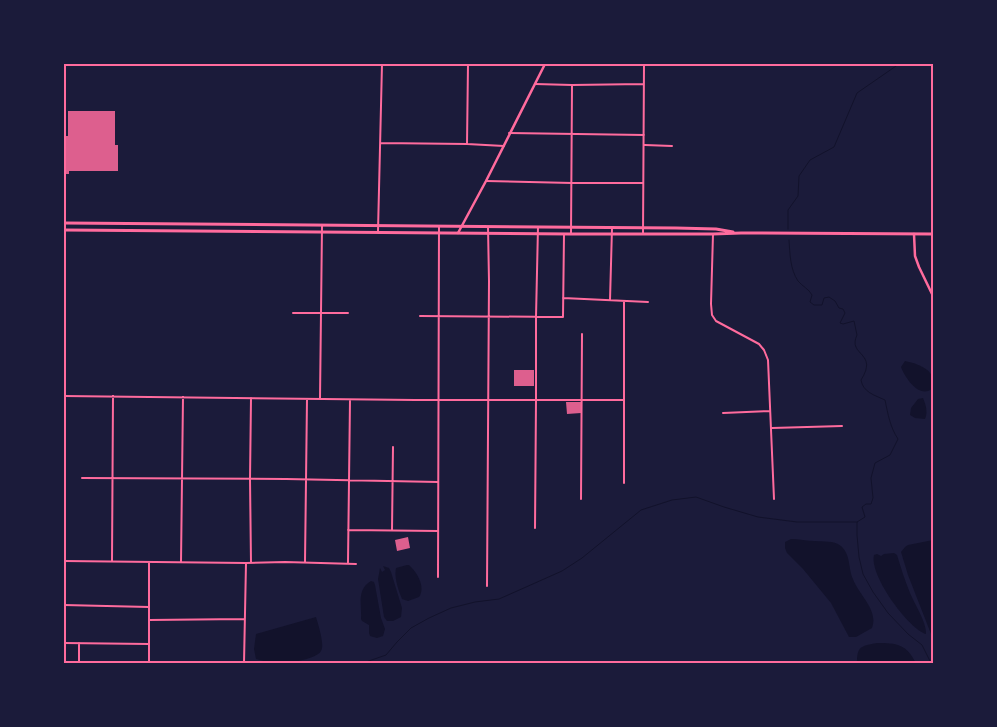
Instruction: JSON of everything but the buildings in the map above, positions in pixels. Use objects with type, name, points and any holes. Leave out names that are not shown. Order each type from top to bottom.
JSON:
[{"type":"main road","points":[[64,223],[658,228],[716,229],[741,233]]},
{"type":"main road","points":[[296,226],[296,232]]},
{"type":"main road","points":[[657,234],[658,228]]},
{"type":"main road","points":[[64,230],[538,234],[933,234]]},
{"type":"street","points":[[378,232],[382,64]]},
{"type":"street","points":[[456,64],[545,64],[458,233]]},
{"type":"street","points":[[467,144],[468,64]]},
{"type":"street","points":[[643,234],[644,64]]},
{"type":"street","points":[[535,84],[644,84]]},
{"type":"street","points":[[571,234],[572,85]]},
{"type":"street","points":[[509,133],[644,135]]},
{"type":"street","points":[[380,143],[504,146]]},
{"type":"street","points":[[644,146],[672,146]]},
{"type":"street","points":[[486,181],[643,184]]},
{"type":"street","points":[[320,399],[322,226]]},
{"type":"street","points":[[438,577],[439,227]]},
{"type":"street","points":[[486,586],[488,227]]},
{"type":"street","points":[[535,528],[538,227]]},
{"type":"street","points":[[610,300],[612,228]]},
{"type":"street","points":[[420,316],[563,317],[564,234]]},
{"type":"street","points":[[713,234],[712,315],[716,321],[759,344],[768,360],[774,499]]},
{"type":"street","points":[[914,234],[915,256],[933,296]]},
{"type":"street","points":[[563,298],[648,302]]},
{"type":"street","points":[[624,301],[624,483]]},
{"type":"street","points":[[294,312],[348,313]]},
{"type":"street","points":[[581,499],[582,334]]},
{"type":"street","points":[[64,396],[350,400],[624,400]]},
{"type":"street","points":[[112,561],[113,396]]},
{"type":"street","points":[[181,562],[183,397]]},
{"type":"street","points":[[251,562],[250,479],[252,398]]},
{"type":"street","points":[[305,562],[307,399]]},
{"type":"street","points":[[348,564],[350,400]]},
{"type":"street","points":[[723,413],[770,411]]},
{"type":"street","points":[[771,428],[842,426]]},
{"type":"street","points":[[392,531],[393,447]]},
{"type":"street","points":[[82,478],[438,482]]},
{"type":"street","points":[[348,530],[438,531]]},
{"type":"street","points":[[64,561],[356,564]]},
{"type":"street","points":[[149,562],[149,644],[151,663]]},
{"type":"street","points":[[244,663],[246,563]]},
{"type":"street","points":[[64,605],[149,607]]},
{"type":"street","points":[[149,620],[245,619]]},
{"type":"street","points":[[64,643],[149,644]]},
{"type":"street","points":[[79,643],[79,663]]},
{"type":"shaded area","points":[[905,361],[926,369],[932,375],[933,388],[928,391],[918,390],[909,382],[901,367]]},
{"type":"shaded area","points":[[923,398],[926,408],[925,419],[915,418],[910,415],[911,408],[918,399]]},
{"type":"shaded area","points":[[791,539],[832,542],[841,546],[848,557],[851,575],[873,615],[872,628],[856,637],[849,637],[831,603],[787,553],[785,542]]},
{"type":"shaded area","points":[[933,540],[933,639],[901,552],[908,545]]},
{"type":"shaded area","points":[[894,553],[897,555],[908,588],[923,619],[926,634],[918,630],[900,612],[877,575],[874,555],[881,556]]},
{"type":"shaded area","points":[[407,565],[418,576],[422,589],[419,597],[408,601],[402,599],[396,576],[396,568]]},
{"type":"shaded area","points":[[383,566],[389,568],[391,572],[402,608],[401,617],[393,621],[387,621],[384,617],[378,579],[380,568],[382,572],[385,570]]},
{"type":"shaded area","points":[[371,581],[375,585],[385,629],[383,636],[377,638],[370,636],[369,625],[361,619],[363,589]]},
{"type":"shaded area","points":[[316,617],[322,644],[321,651],[318,654],[306,659],[283,663],[272,663],[256,659],[254,649],[256,634]]},
{"type":"shaded area","points":[[877,643],[890,643],[905,648],[916,663],[857,663],[858,653],[861,648]]},
{"type":"waterway","points":[[788,229],[788,210],[798,196],[799,176],[810,160],[834,147],[857,93],[899,64]]},
{"type":"waterway","points":[[789,240],[793,272],[798,281],[812,295],[810,302],[814,305],[822,305],[824,298],[829,297],[845,313],[840,323],[854,321],[857,335],[856,347],[867,364],[866,371],[861,380],[862,384],[870,393],[885,400],[891,425],[898,439],[890,455],[875,463],[871,478],[873,498],[871,504],[866,504],[862,507],[865,517],[857,522],[859,557],[863,574],[873,592],[888,613],[908,634],[922,645],[931,663]]},
{"type":"waterway","points":[[363,663],[386,655],[411,628],[429,618],[451,608],[499,599],[562,571],[582,558],[641,510],[672,500],[696,497],[758,517],[797,522],[857,522]]}]
